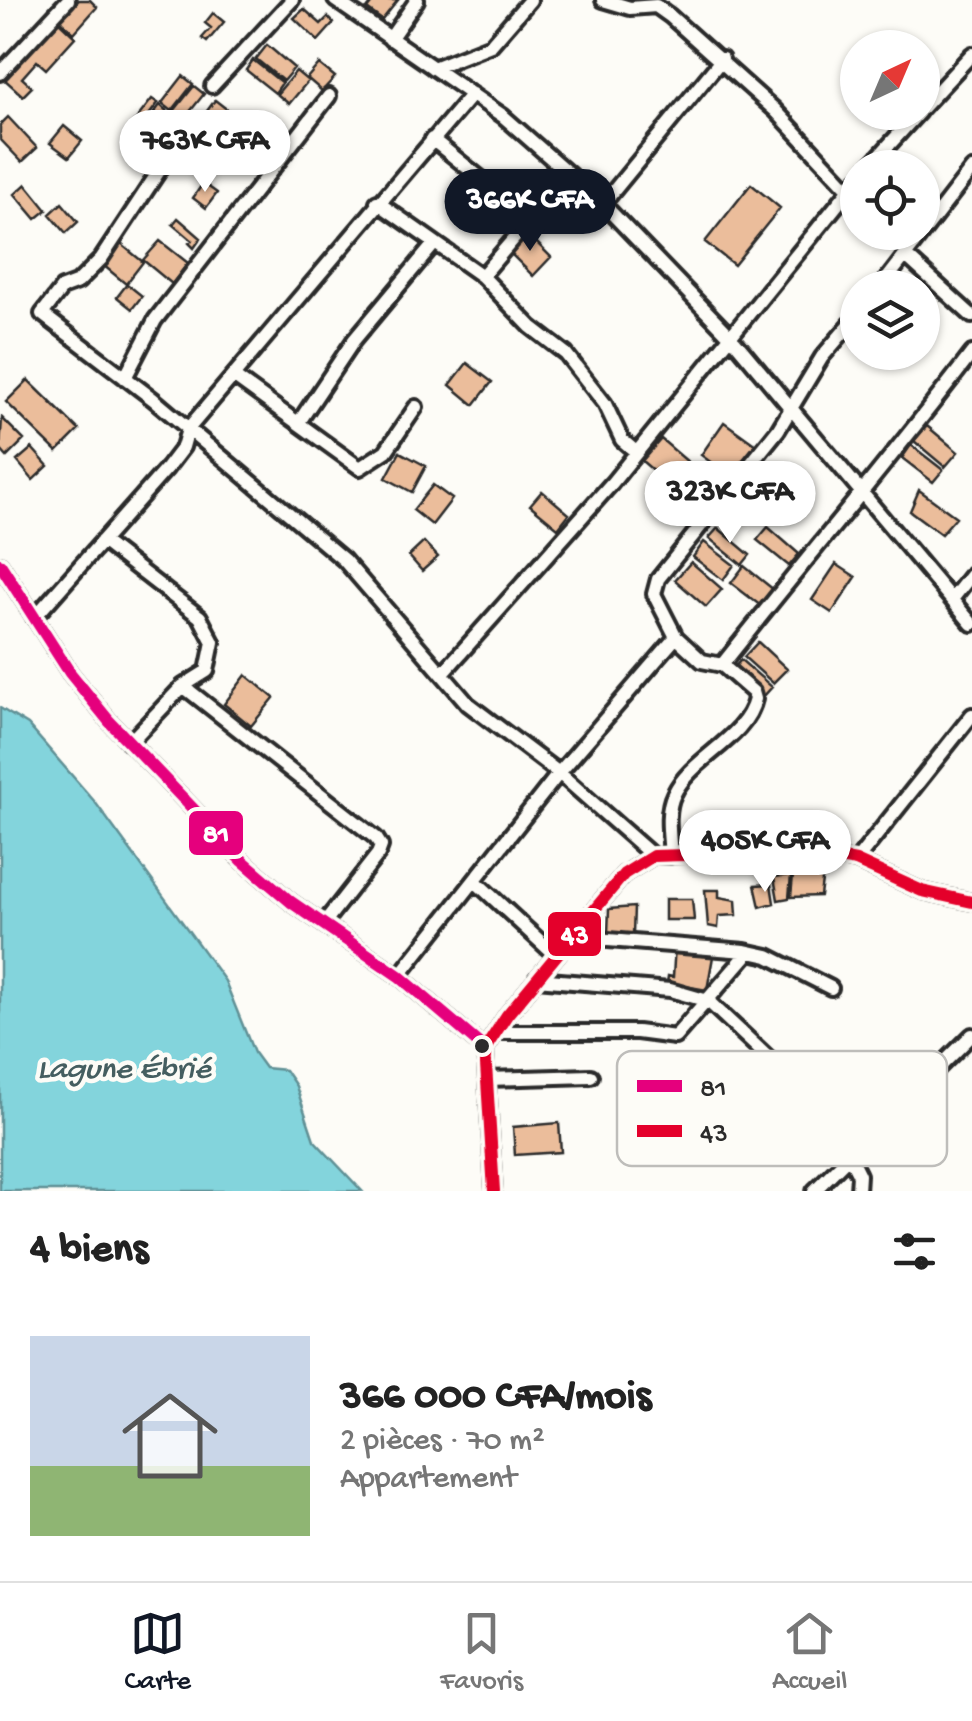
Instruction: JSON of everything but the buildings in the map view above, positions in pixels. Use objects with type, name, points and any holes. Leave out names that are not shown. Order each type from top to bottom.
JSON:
[{"type":"street","points":[[0,74],[68,0]]},
{"type":"street","points":[[212,86],[292,0]]},
{"type":"street","points":[[335,0],[472,94],[539,146],[603,204],[732,338],[972,624]]},
{"type":"street","points":[[390,39],[417,0]]},
{"type":"street","points":[[434,68],[491,45],[530,0]]},
{"type":"street","points":[[603,0],[630,8],[656,6],[722,60],[840,172]]},
{"type":"street","points":[[940,88],[972,54]]},
{"type":"street","points":[[603,204],[722,60]]},
{"type":"street","points":[[34,618],[167,468],[183,447],[188,429],[472,94]]},
{"type":"street","points":[[125,378],[155,320],[328,96]]},
{"type":"street","points":[[884,150],[902,130]]},
{"type":"street","points":[[432,139],[532,219]]},
{"type":"street","points":[[163,164],[101,259],[78,282],[62,288],[42,314],[188,429],[344,560],[468,704],[559,774],[653,856]]},
{"type":"street","points":[[894,270],[972,169]]},
{"type":"street","points":[[482,276],[568,176]]},
{"type":"street","points":[[442,674],[525,585],[732,338],[790,258],[840,199]]},
{"type":"street","points":[[377,202],[482,276],[531,327],[566,354],[606,404],[622,440],[636,452]]},
{"type":"street","points":[[298,422],[354,340],[434,244]]},
{"type":"street","points":[[905,256],[972,316]]},
{"type":"street","points":[[671,856],[669,815],[674,793],[754,708],[753,692],[722,665],[702,661],[676,637],[654,594],[658,579],[789,410],[840,336]]},
{"type":"street","points":[[722,665],[837,521],[865,493],[972,353]]},
{"type":"street","points":[[233,376],[360,468],[386,451],[416,407]]},
{"type":"street","points":[[102,541],[211,631],[214,642],[207,671],[183,686],[129,743]]},
{"type":"street","points":[[0,564],[70,673],[129,743],[243,861],[399,976],[486,1049]]},
{"type":"street","points":[[953,598],[972,574]]},
{"type":"street","points":[[399,976],[559,774],[676,637]]},
{"type":"street","points":[[183,686],[376,838],[381,846],[324,924]]},
{"type":"street","points":[[856,861],[972,715]]},
{"type":"street","points":[[494,1191],[486,1049],[536,979],[624,874],[653,856],[779,853],[856,861],[922,891],[972,902]]},
{"type":"street","points":[[475,881],[556,956]]},
{"type":"street","points":[[571,937],[750,952],[768,956],[831,988]]},
{"type":"street","points":[[496,1032],[637,1032],[675,1037],[750,952]]},
{"type":"street","points":[[536,979],[670,990],[708,1000],[759,1051]]},
{"type":"street","points":[[947,1060],[972,1035]]},
{"type":"street","points":[[487,1079],[591,1076]]},
{"type":"street","points":[[814,1191],[840,1166]]},
{"type":"street","points":[[855,1166],[859,1175],[858,1191]]},
{"type":"water","name":"Lagune Ébrié","points":[[0,708],[28,725],[95,802],[225,981],[254,1053],[265,1068],[285,1070],[296,1086],[314,1140],[362,1191],[0,1191]]},
{"type":"transit line","name":"81","points":[[0,564],[70,673],[109,721],[243,861],[291,902],[399,976],[485,1049]]},
{"type":"transit line","name":"43","points":[[494,1191],[485,1049],[507,1015],[624,874],[653,856],[748,853],[834,857],[856,861],[922,891],[972,902]]}]
